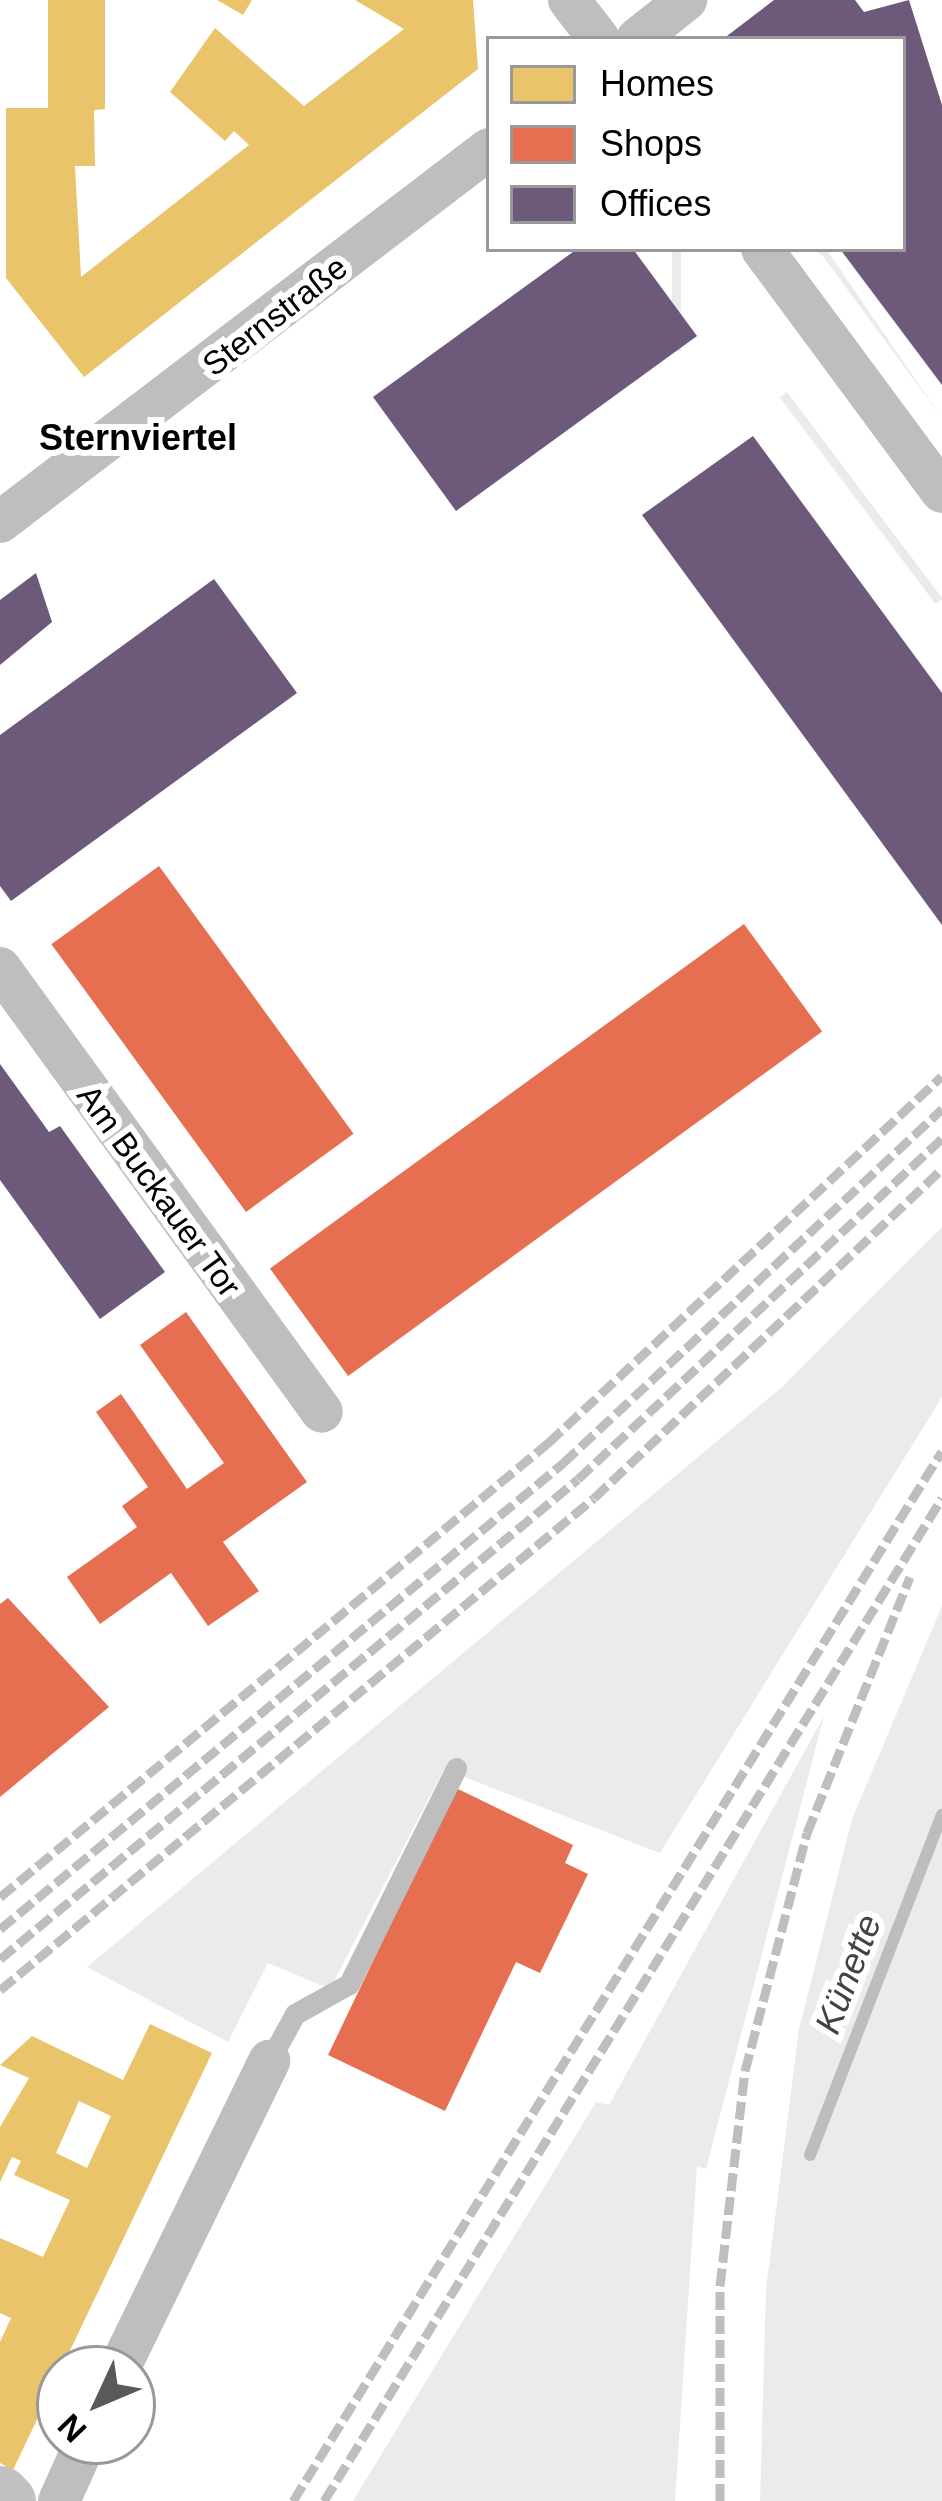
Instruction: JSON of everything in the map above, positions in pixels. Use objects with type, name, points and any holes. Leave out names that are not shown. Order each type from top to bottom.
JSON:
[{"type":"main road","points":[[0,2494],[8,2501]]},
{"type":"street","points":[[568,0],[597,36]]},
{"type":"street","points":[[641,36],[686,0]]},
{"type":"street","name":"Sternstraße","points":[[0,522],[486,151]]},
{"type":"street","points":[[764,252],[942,492]]},
{"type":"street","name":"Am Buckauer Tor","points":[[0,968],[322,1412]]},
{"type":"street","points":[[131,2345],[269,2061]]},
{"type":"street","points":[[59,2501],[75,2465]]},
{"type":"lane","points":[[269,2061],[298,2011],[349,1984],[456,1768]]},
{"type":"shaded area","points":[[672,252],[681,252],[681,351],[672,351]]},
{"type":"shaded area","points":[[817,252],[828,252],[942,418]]},
{"type":"shaded area","points":[[787,392],[942,598],[936,604],[780,397]]},
{"type":"shaded area","points":[[942,1227],[942,1397],[660,1853],[444,1769],[330,1989],[268,1963],[228,2042],[87,1967],[782,1387]]},
{"type":"shaded area","points":[[942,1606],[942,2501],[760,2501],[766,2289],[799,2029],[852,1819]]},
{"type":"shaded area","points":[[824,1716],[706,2169],[697,2166],[675,2501],[353,2501],[596,2102],[609,2105]]},
{"type":"building: Homes","points":[[48,0],[105,0],[105,109],[94,110],[95,166],[75,166],[81,277],[249,145],[234,131],[225,141],[170,92],[215,28],[304,106],[404,29],[355,0],[473,0],[478,69],[84,377],[6,278],[6,108],[48,108]]},
{"type":"building: Homes","points":[[217,0],[252,0],[243,15]]},
{"type":"building: Homes","points":[[150,2024],[212,2053],[73,2345],[36,2345],[36,2422],[13,2470],[0,2463],[0,2342],[11,2318],[0,2313],[0,2238],[43,2257],[70,2200],[14,2175],[21,2161],[12,2157],[0,2182],[0,2127],[29,2078],[0,2065],[32,2036],[123,2080]],"holes":[[[79,2101],[111,2116],[87,2168],[56,2153]]]},
{"type":"building: Shops","points":[[159,866],[354,1134],[246,1212],[51,944]]},
{"type":"building: Shops","points":[[744,924],[822,1032],[348,1376],[270,1268]]},
{"type":"building: Shops","points":[[186,1312],[307,1482],[223,1542],[259,1591],[208,1626],[171,1573],[100,1624],[67,1577],[137,1527],[122,1506],[148,1487],[96,1412],[121,1394],[187,1489],[224,1463],[140,1345]]},
{"type":"building: Shops","points":[[8,1598],[109,1707],[0,1797],[0,1604]]},
{"type":"building: Shops","points":[[456,1788],[573,1845],[565,1863],[588,1874],[540,1973],[516,1962],[445,2111],[328,2055]]},
{"type":"building: Offices","points":[[774,0],[855,0],[864,12],[909,0],[942,105],[942,385],[842,252],[906,252],[906,36],[727,36]]},
{"type":"building: Offices","points":[[573,252],[635,252],[697,336],[456,511],[373,397]]},
{"type":"building: Offices","points":[[753,436],[942,693],[942,925],[642,515]]},
{"type":"building: Offices","points":[[36,573],[52,622],[0,665],[0,600]]},
{"type":"building: Offices","points":[[214,579],[297,693],[11,901],[0,886],[0,735]]},
{"type":"building: Offices","points":[[0,1064],[49,1132],[60,1126],[165,1272],[100,1319],[0,1180]]},
{"type":"waterway","name":"Künette","points":[[810,2155],[942,1815]]},
{"type":"railway","points":[[0,1897],[548,1443],[942,1076]]},
{"type":"railway","points":[[0,1929],[563,1463],[942,1109]]},
{"type":"railway","points":[[0,1959],[578,1479],[942,1138]]},
{"type":"railway","points":[[0,1990],[594,1498],[942,1169]]},
{"type":"railway","points":[[293,2501],[942,1451]]},
{"type":"railway","points":[[324,2501],[942,1498]]},
{"type":"railway","points":[[720,2501],[720,2286],[745,2071],[807,1833],[910,1577]]},
{"type":"district","name":"Sternviertel","points":[[138,438]]}]
